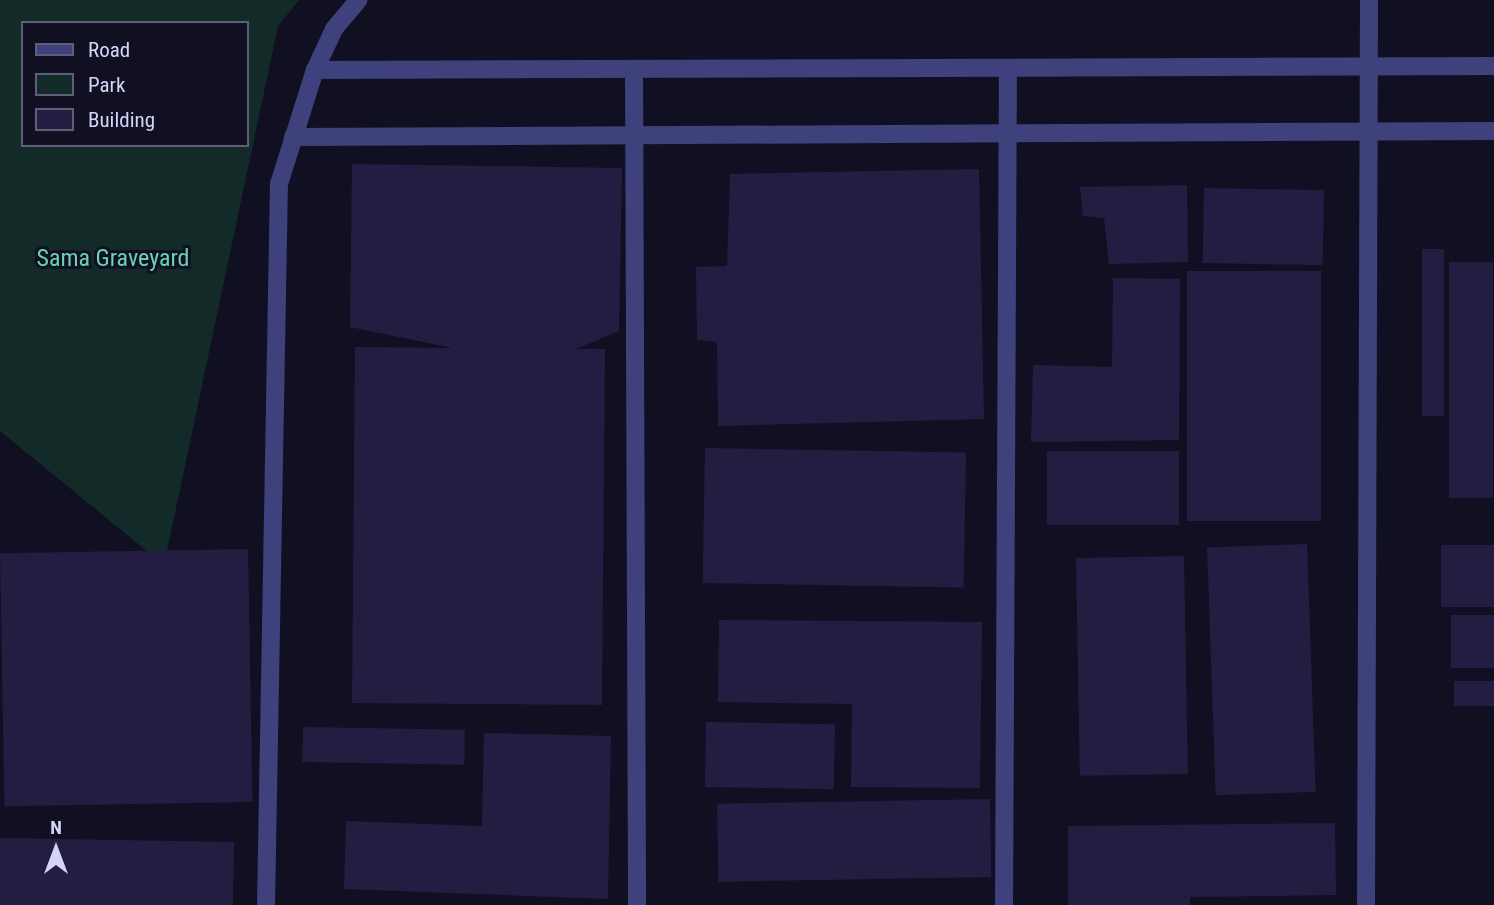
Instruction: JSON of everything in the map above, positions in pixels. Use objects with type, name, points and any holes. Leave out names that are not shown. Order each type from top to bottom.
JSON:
[{"type":"street","points":[[266,905],[279,184],[315,70],[334,29],[358,0]]},
{"type":"street","points":[[1366,905],[1369,0]]},
{"type":"street","points":[[315,70],[1494,66]]},
{"type":"street","points":[[1004,905],[1011,132],[1008,68]]},
{"type":"street","points":[[634,69],[637,905]]},
{"type":"street","points":[[293,136],[633,132],[1494,131]]},
{"type":"green space","name":"Sama Graveyard","points":[[0,0],[299,0],[278,26],[164,565],[0,431]]},
{"type":"building","points":[[352,164],[622,168],[619,331],[576,349],[605,349],[602,705],[352,703],[355,347],[453,348],[350,327]]},
{"type":"building","points":[[979,169],[984,419],[718,426],[717,342],[697,340],[696,267],[727,266],[730,174]]},
{"type":"building","points":[[1187,185],[1188,262],[1109,264],[1104,218],[1083,216],[1080,187]]},
{"type":"building","points":[[1204,188],[1324,190],[1323,265],[1203,263]]},
{"type":"building","points":[[1422,249],[1444,249],[1444,416],[1422,416]]},
{"type":"building","points":[[1449,262],[1493,262],[1493,498],[1449,498]]},
{"type":"building","points":[[1187,271],[1321,271],[1321,521],[1187,521]]},
{"type":"building","points":[[1113,278],[1180,279],[1179,440],[1031,442],[1033,365],[1112,367]]},
{"type":"building","points":[[705,448],[966,453],[964,588],[703,583]]},
{"type":"building","points":[[1047,451],[1179,451],[1179,525],[1047,525]]},
{"type":"building","points":[[1307,544],[1316,792],[1216,795],[1207,547]]},
{"type":"building","points":[[1441,545],[1494,545],[1494,607],[1441,607]]},
{"type":"building","points":[[248,549],[252,802],[4,806],[0,553]]},
{"type":"building","points":[[1184,556],[1188,774],[1080,776],[1076,558]]},
{"type":"building","points":[[1451,615],[1494,615],[1494,668],[1451,668]]},
{"type":"building","points":[[719,620],[982,622],[980,788],[851,787],[852,704],[718,702]]},
{"type":"building","points":[[1454,681],[1494,681],[1494,706],[1454,706]]},
{"type":"building","points":[[706,722],[835,724],[834,789],[705,787]]},
{"type":"building","points":[[303,727],[465,730],[464,765],[302,762]]},
{"type":"building","points":[[484,733],[611,736],[608,899],[344,889],[346,821],[482,826]]},
{"type":"building","points":[[990,799],[991,877],[718,882],[717,804]]},
{"type":"building","points":[[1335,823],[1336,895],[1190,897],[1190,905],[1068,905],[1068,826]]},
{"type":"building","points":[[0,838],[234,842],[233,905],[0,905]]}]
